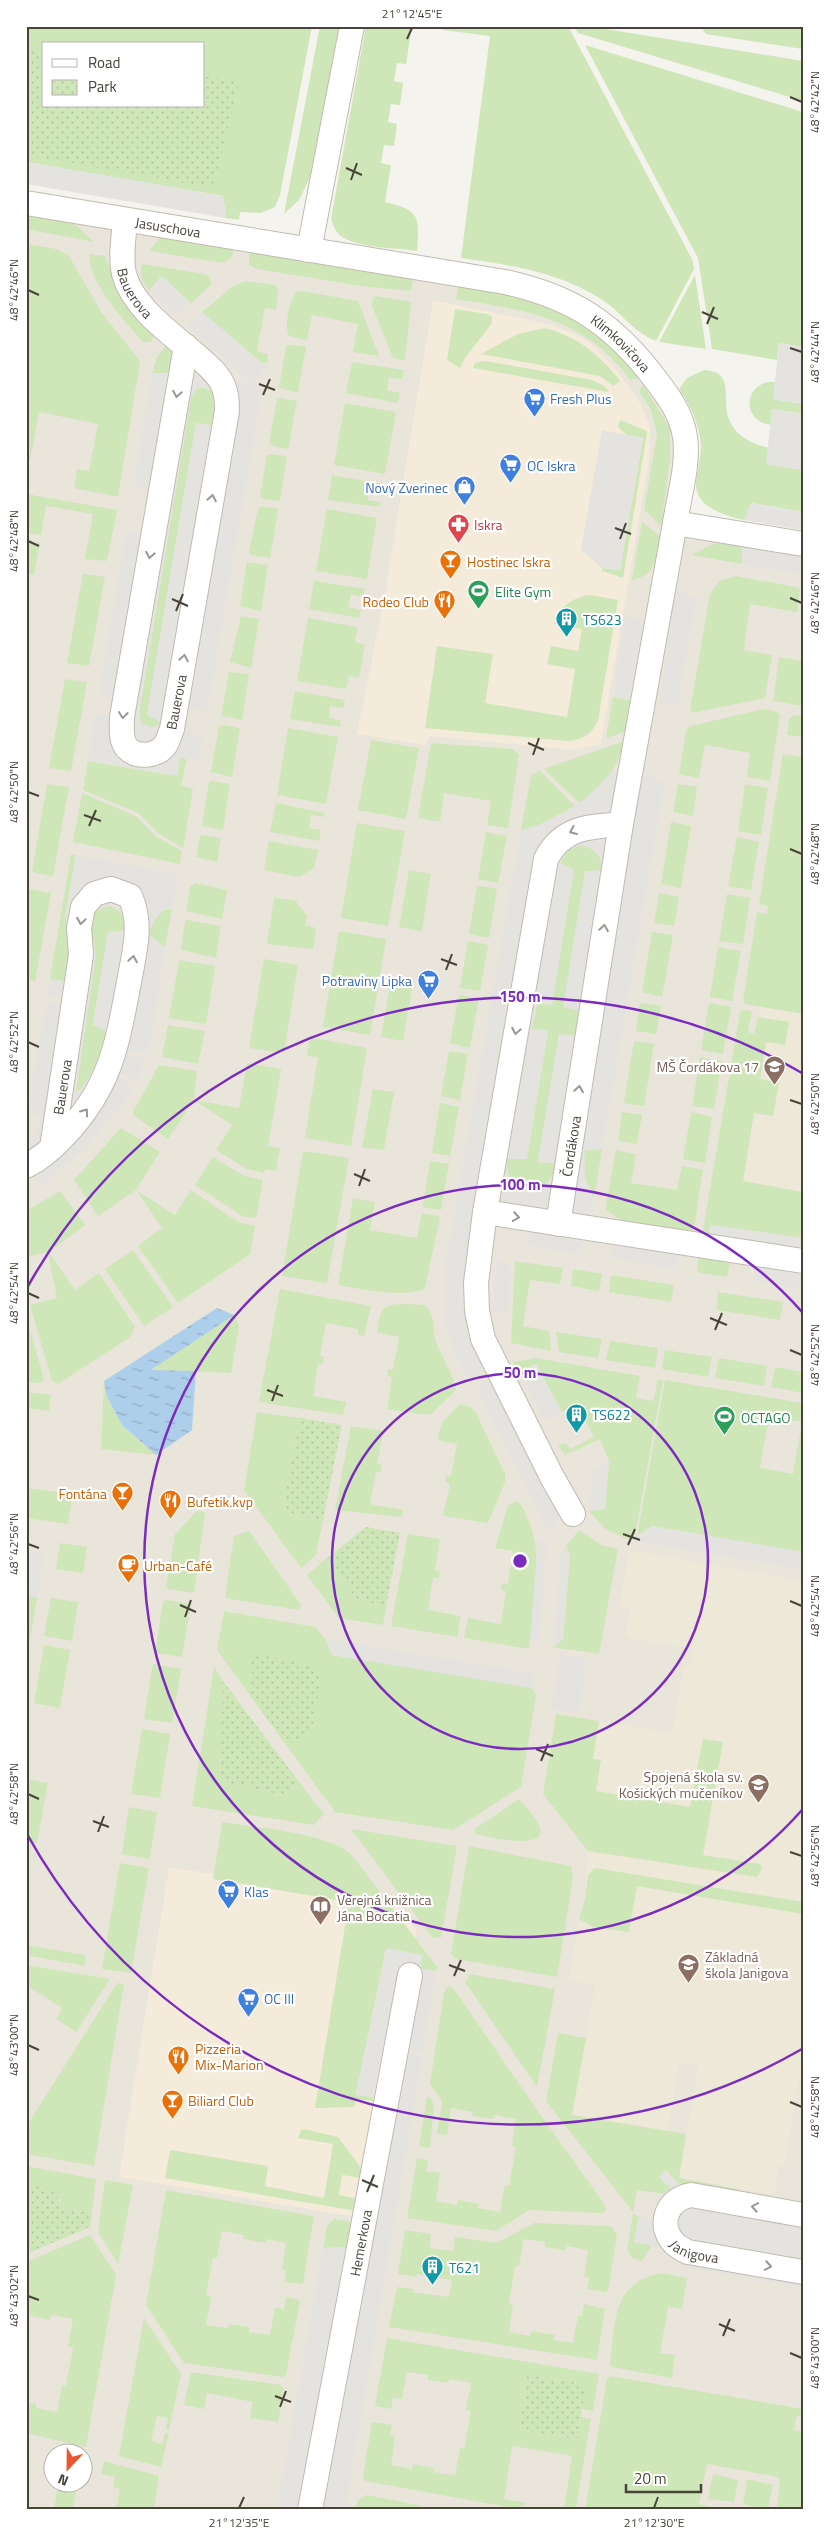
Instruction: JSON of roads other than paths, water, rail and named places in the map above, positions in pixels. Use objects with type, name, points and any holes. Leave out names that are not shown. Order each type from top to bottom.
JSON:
[{"type":"street","points":[[309,250],[352,26]]},
{"type":"street","name":"Jasuschova","points":[[26,203],[309,250]]},
{"type":"street","name":"Bauerova","points":[[125,220],[124,274],[130,288],[150,312],[186,346],[219,378],[224,387],[227,411],[172,728],[166,744],[154,754],[139,755],[127,748],[122,734],[122,717],[186,346]]},
{"type":"street","name":"Klimkovičova","points":[[309,250],[533,288],[569,302],[609,328],[628,345],[673,405],[681,421],[685,438],[685,454],[675,523],[621,824]]},
{"type":"street","points":[[675,523],[803,544]]},
{"type":"street","points":[[573,1514],[552,1477],[483,1339],[477,1311],[476,1283],[485,1212],[546,858],[551,848],[566,834],[579,828],[621,824]]},
{"type":"street","name":"Čordákova","points":[[558,1224],[621,824]]},
{"type":"street","name":"Bauerova","points":[[26,1166],[52,1148],[91,1104],[105,1077],[117,1046],[138,934],[137,912],[130,896],[110,889],[94,894],[83,908],[79,928],[81,955],[52,1148]]},
{"type":"street","points":[[485,1212],[803,1261]]},
{"type":"street","name":"Hemerkova","points":[[310,2510],[410,1975]]},
{"type":"street","name":"Janigova","points":[[803,2215],[691,2195],[681,2197],[673,2203],[667,2212],[665,2224],[675,2245],[688,2252],[803,2272]]},
{"type":"water","points":[[217,1308],[234,1315],[151,1370],[196,1371],[192,1430],[156,1455],[122,1425],[107,1397],[104,1381]]},
{"type":"place","name":"Fresh Plus","points":[[534,417]]},
{"type":"place","name":"OC Iskra","points":[[511,484]]},
{"type":"place","name":"Nový Zverinec","points":[[464,506]]},
{"type":"place","name":"Iskra","points":[[458,543]]},
{"type":"place","name":"Hostinec Iskra","points":[[451,580]]},
{"type":"place","name":"Elite Gym","points":[[479,610]]},
{"type":"place","name":"Rodeo Club","points":[[445,620]]},
{"type":"place","name":"TS623","points":[[567,638]]},
{"type":"place","name":"Potraviny Lipka","points":[[428,999]]},
{"type":"place","name":"MŠ Čordákova 17","points":[[775,1085]]},
{"type":"place","name":"TS622","points":[[576,1433]]},
{"type":"place","name":"OCTAGO","points":[[725,1436]]},
{"type":"place","name":"Fontána","points":[[123,1512]]},
{"type":"place","name":"Bufetik.kvp","points":[[171,1520]]},
{"type":"place","name":"Urban-Café","points":[[128,1584]]},
{"type":"place","name":"Spojená škola sv. Košických mučeníkov","points":[[759,1803]]},
{"type":"place","name":"Klas","points":[[228,1910]]},
{"type":"place","name":"Verejná knižnica Jána Bocatia","points":[[321,1926]]},
{"type":"place","name":"Základná škola Janigova","points":[[689,1983]]},
{"type":"place","name":"OC III","points":[[248,2017]]},
{"type":"place","name":"Pizzeria Mix-Marion","points":[[179,2075]]},
{"type":"place","name":"Biliard Club","points":[[172,2119]]},
{"type":"place","name":"T621","points":[[433,2286]]}]
